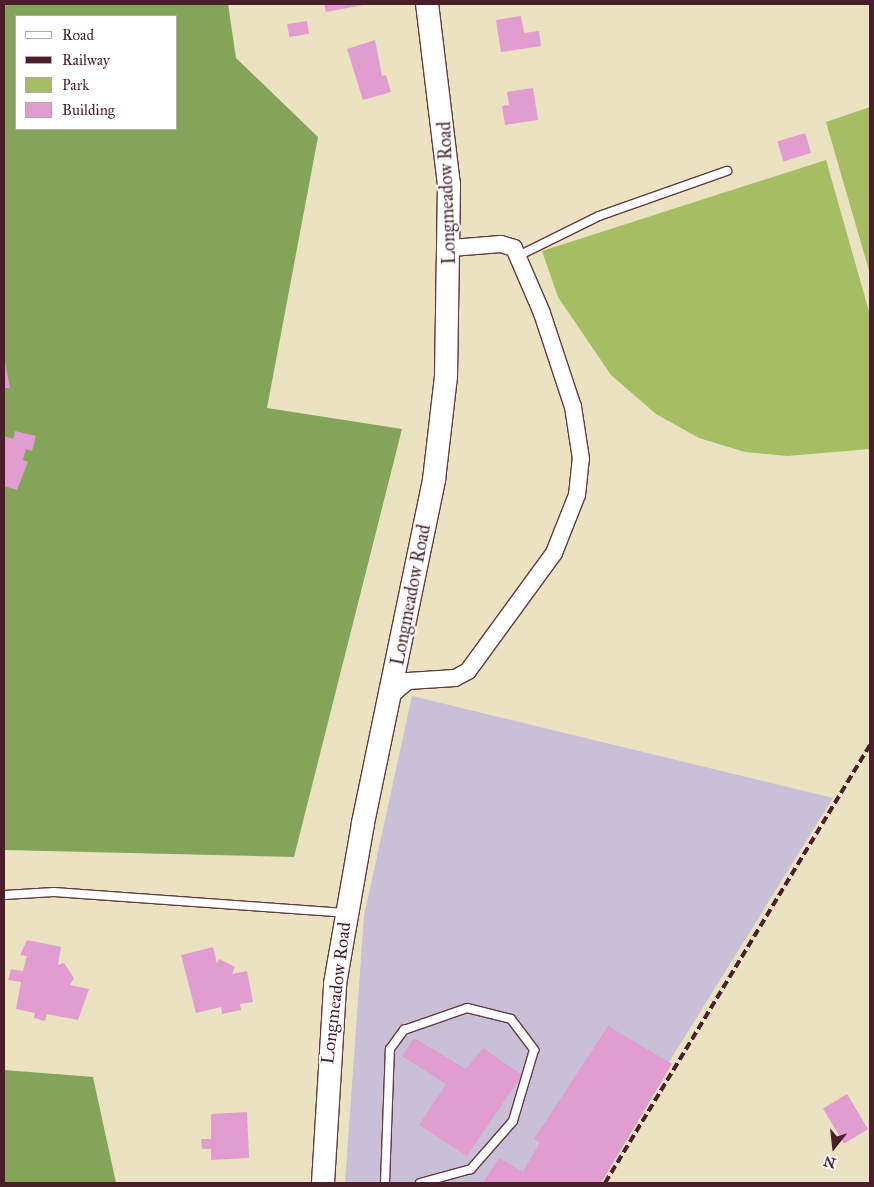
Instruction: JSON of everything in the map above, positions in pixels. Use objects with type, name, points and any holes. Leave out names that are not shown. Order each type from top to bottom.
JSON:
[{"type":"street","name":"Longmeadow Road","points":[[322,1183],[329,1037],[347,913],[442,422],[451,248],[446,136],[427,4]]},
{"type":"street","points":[[390,696],[408,681],[455,678],[468,671],[554,553],[577,495],[581,460],[573,407],[514,248],[501,244],[451,248]]},
{"type":"lane","points":[[518,256],[599,216],[727,171]]},
{"type":"lane","points":[[4,895],[54,892],[347,913]]},
{"type":"lane","points":[[385,1183],[390,1049],[404,1030],[467,1008],[511,1019],[534,1050],[513,1121],[471,1169],[420,1183]]},
{"type":"shaded area","points":[[412,696],[833,798],[594,1183],[345,1183],[364,916]]},
{"type":"green space","points":[[4,4],[228,4],[236,58],[318,137],[267,408],[402,429],[294,857],[4,850]]},
{"type":"green space","points":[[870,107],[870,274],[826,122]]},
{"type":"green space","points":[[826,160],[870,315],[870,449],[787,456],[745,452],[699,438],[656,414],[611,375],[558,297],[542,251]]},
{"type":"green space","points":[[4,1070],[93,1077],[116,1183],[4,1183]]},
{"type":"building","points":[[324,4],[363,4],[363,5],[326,12]]},
{"type":"building","points":[[521,16],[524,33],[539,31],[541,46],[501,52],[496,20]]},
{"type":"building","points":[[307,21],[309,34],[289,37],[287,24]]},
{"type":"building","points":[[375,40],[382,76],[386,75],[391,92],[363,100],[347,49]]},
{"type":"building","points":[[533,88],[538,120],[505,125],[502,106],[509,105],[507,92]]},
{"type":"building","points":[[805,133],[811,153],[783,162],[777,141]]},
{"type":"building","points":[[5,362],[10,388],[4,388]]},
{"type":"building","points":[[15,431],[36,436],[32,451],[26,449],[23,460],[28,462],[17,490],[4,486],[4,436],[13,439]]},
{"type":"building","points":[[27,940],[61,947],[58,965],[64,963],[74,978],[70,985],[89,989],[78,1020],[47,1014],[45,1021],[34,1018],[35,1013],[16,1009],[21,982],[8,980],[11,969],[23,971],[27,956],[20,955]]},
{"type":"building","points":[[213,947],[217,964],[219,959],[235,967],[232,974],[247,971],[253,1002],[240,1004],[241,1010],[222,1014],[221,1007],[196,1013],[181,955]]},
{"type":"building","points":[[608,1026],[672,1064],[601,1183],[483,1183],[499,1158],[523,1172],[540,1142],[534,1139]]},
{"type":"building","points":[[414,1038],[466,1069],[483,1048],[522,1075],[467,1156],[419,1125],[446,1084],[402,1056]]},
{"type":"building","points":[[847,1094],[868,1129],[844,1144],[823,1108]]},
{"type":"building","points":[[247,1112],[249,1158],[211,1160],[211,1149],[202,1149],[201,1139],[211,1139],[211,1114]]},
{"type":"railway","points":[[605,1183],[870,745]]}]
